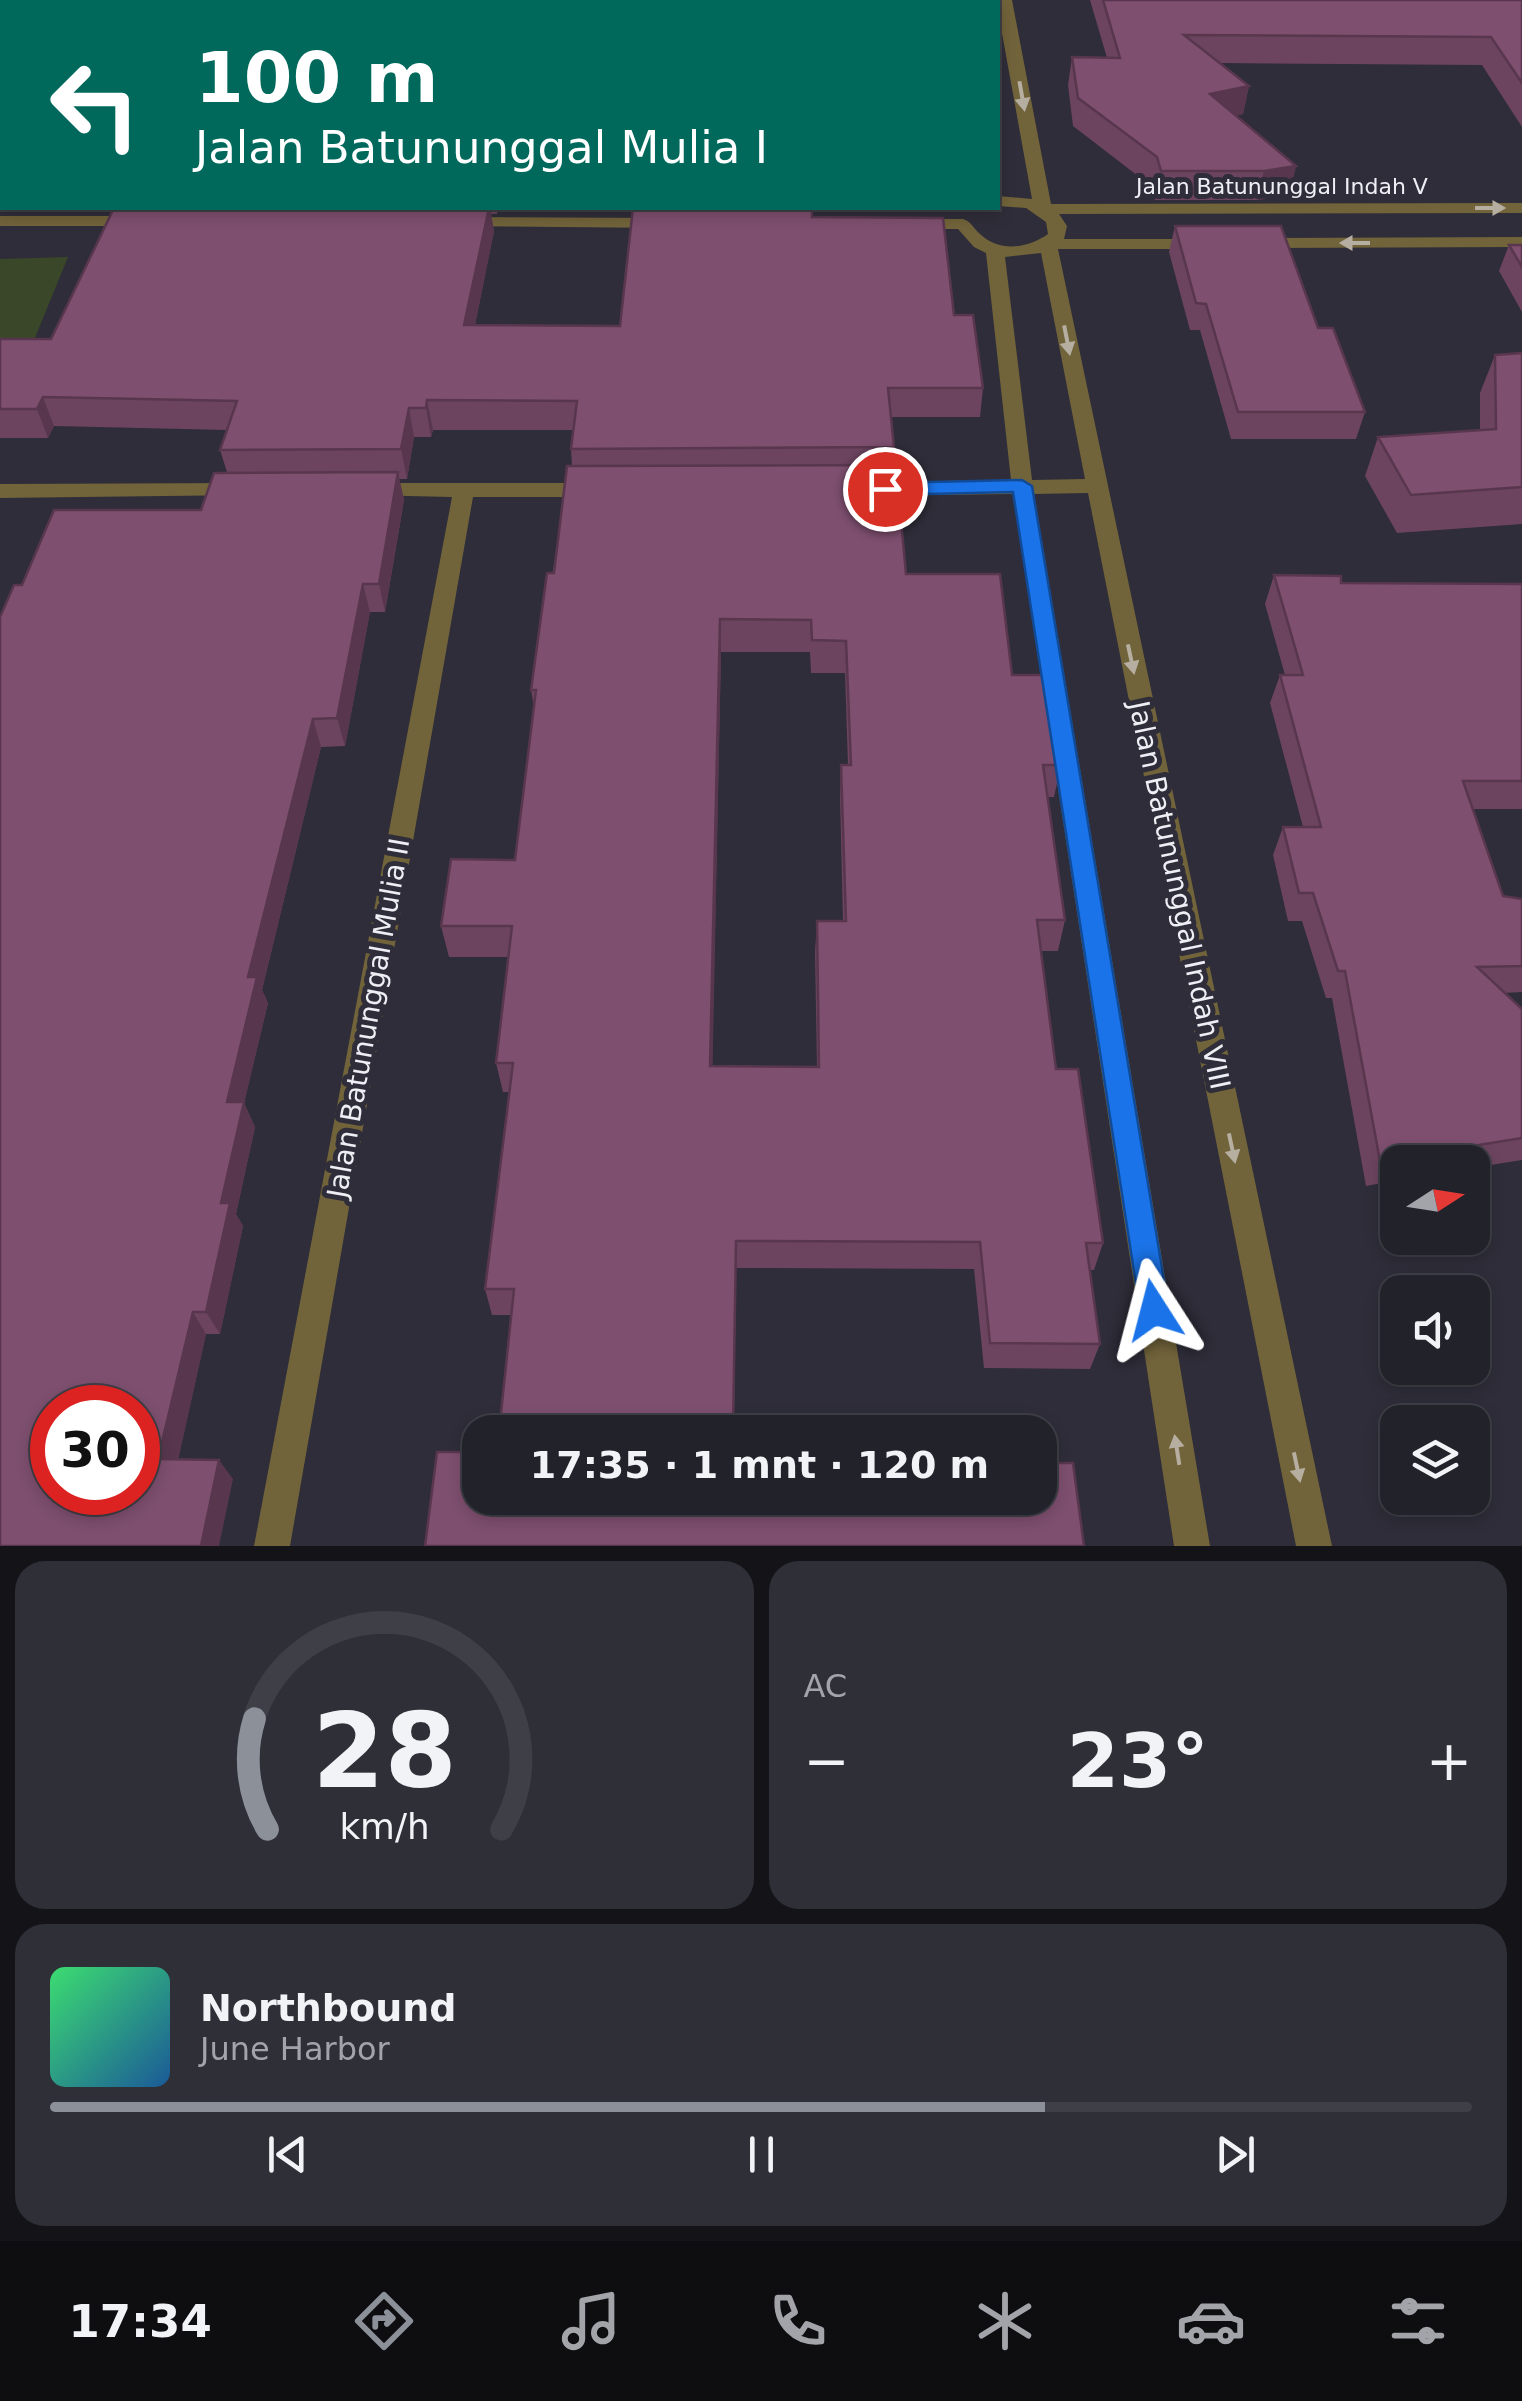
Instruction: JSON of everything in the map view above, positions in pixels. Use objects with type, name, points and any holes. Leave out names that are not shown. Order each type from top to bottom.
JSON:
[{"type":"street","points":[[1004,0],[1043,209]]},
{"type":"street","name":"Jalan Batununggal Indah V","points":[[1000,201],[1027,203],[1043,209],[1522,208]]},
{"type":"street","name":"Jalan Batununggal Indah VIII","points":[[1043,209],[1058,226],[1057,236],[1048,244],[1314,1546]]},
{"type":"street","points":[[963,224],[973,210]]},
{"type":"street","points":[[0,221],[157,221]]},
{"type":"street","points":[[432,222],[686,224]]},
{"type":"street","points":[[896,224],[963,224]]},
{"type":"street","points":[[963,224],[978,243],[996,250],[1033,250],[1048,244],[1522,242]]},
{"type":"street","points":[[996,250],[1022,486],[1192,1546]]},
{"type":"street","points":[[844,489],[1096,486]]},
{"type":"street","points":[[0,491],[270,490]]},
{"type":"street","points":[[348,490],[615,490]]},
{"type":"street","name":"Jalan Batununggal Mulia II","points":[[272,1546],[464,490]]},
{"type":"green space","points":[[68,257],[30,350],[0,351],[0,259]]},
{"type":"building","points":[[1103,0],[1522,0],[1522,83],[1491,37],[1184,35],[1249,86],[1210,94],[1296,166],[1264,171],[1161,171],[1157,157],[1078,98],[1072,57],[1120,58]]},
{"type":"building","points":[[113,210],[489,210],[464,325],[620,326],[633,210],[812,210],[812,217],[943,218],[954,315],[973,315],[983,388],[888,388],[894,447],[571,449],[577,401],[427,400],[426,408],[409,408],[401,449],[220,450],[237,401],[43,397],[37,409],[0,409],[0,339],[51,339]]},
{"type":"building","points":[[1175,226],[1281,226],[1318,328],[1333,328],[1365,412],[1238,412],[1206,304],[1196,303]]},
{"type":"building","points":[[1509,245],[1522,245],[1522,267]]},
{"type":"building","points":[[1522,353],[1522,487],[1411,495],[1378,437],[1496,429],[1495,355]]},
{"type":"building","points":[[896,465],[906,574],[1000,574],[1012,675],[1046,675],[1061,765],[1043,765],[1065,920],[1037,920],[1056,1069],[1078,1069],[1103,1243],[1086,1243],[1100,1344],[990,1343],[980,1242],[736,1241],[733,1415],[501,1415],[514,1289],[485,1289],[513,1063],[496,1063],[512,926],[441,926],[451,859],[515,860],[536,690],[531,690],[547,573],[554,573],[567,466]],"holes":[[[720,619],[811,620],[812,640],[846,641],[851,765],[841,765],[846,921],[817,921],[819,1067],[710,1066]]]},
{"type":"building","points":[[398,472],[379,584],[363,584],[337,718],[313,719],[248,977],[257,977],[227,1102],[244,1102],[221,1203],[230,1203],[206,1312],[193,1312],[160,1451],[160,1385],[30,1385],[30,1515],[160,1515],[160,1459],[219,1460],[201,1546],[0,1546],[0,617],[14,585],[22,585],[54,510],[201,510],[214,473]]},
{"type":"building","points":[[1274,575],[1341,576],[1341,583],[1522,584],[1522,781],[1463,781],[1503,896],[1522,899],[1522,966],[1477,967],[1522,1009],[1522,1138],[1479,1145],[1380,1145],[1380,1161],[1345,971],[1338,971],[1313,893],[1299,893],[1283,827],[1321,827],[1280,675],[1303,675]]},
{"type":"building","points":[[437,1452],[462,1452],[462,1515],[1057,1515],[1057,1463],[1073,1463],[1084,1546],[425,1546]]},
{"type":"route","points":[[885,489],[1022,486],[1154,1310]]}]
